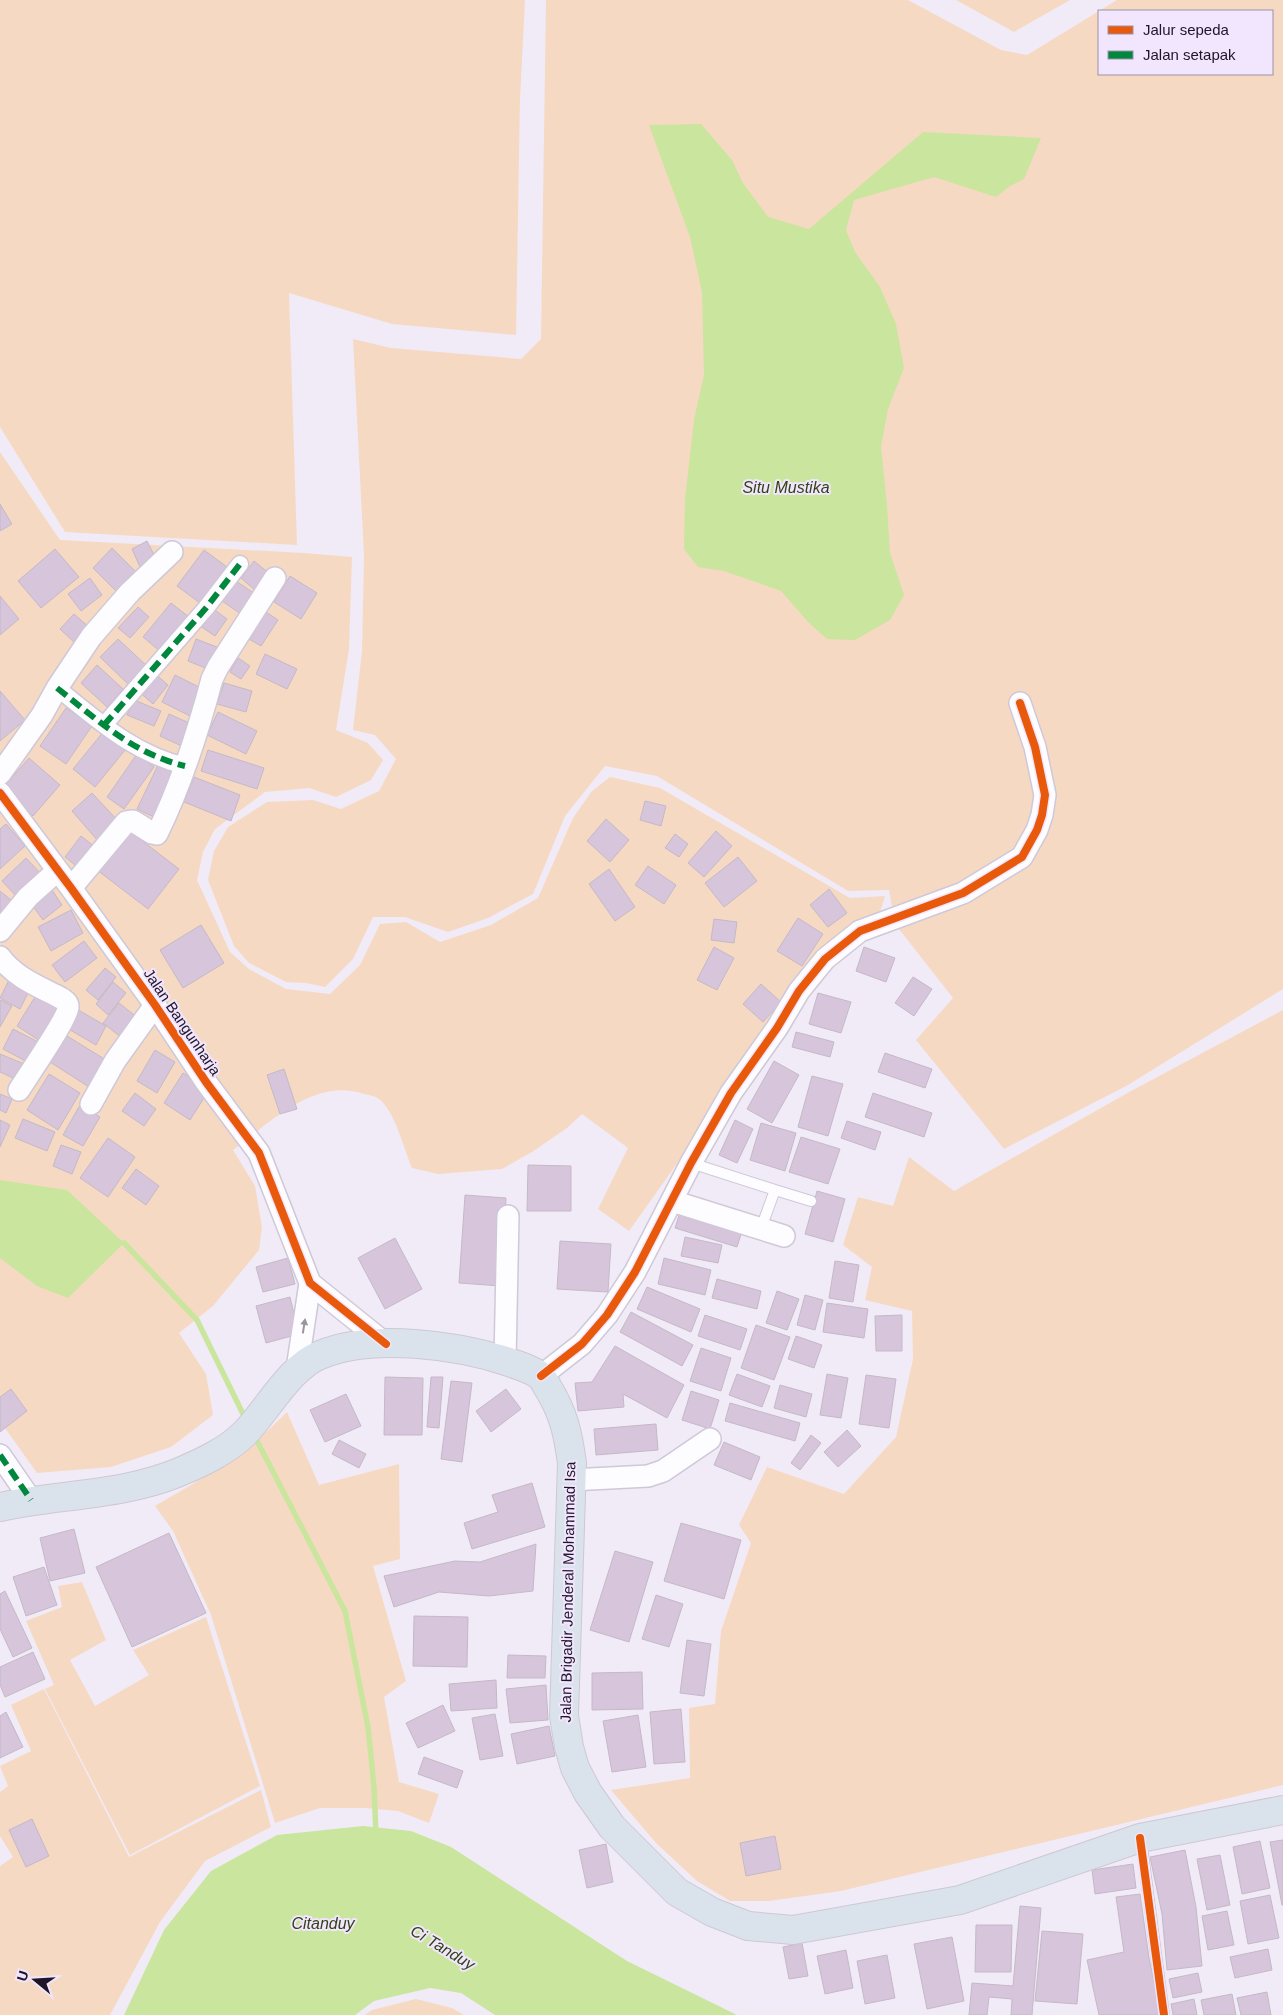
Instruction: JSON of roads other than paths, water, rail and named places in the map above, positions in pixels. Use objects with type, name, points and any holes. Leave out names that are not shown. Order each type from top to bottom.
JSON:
[{"type":"highway","points":[[0,1507],[31,1500],[130,1488],[176,1473],[213,1456],[244,1434],[269,1406],[297,1369],[320,1355],[346,1348],[386,1344],[441,1346],[489,1356],[525,1368],[541,1376]]},
{"type":"highway","name":"Jalan Brigadir Jenderal Mohammad Isa","points":[[541,1376],[559,1407],[567,1431],[572,1463],[564,1716],[569,1747],[575,1768],[588,1793],[612,1827],[677,1892],[697,1906],[728,1920],[748,1926],[793,1930],[960,1900],[1140,1838],[1283,1810]]},
{"type":"street","points":[[0,774],[42,715],[57,688],[91,637],[130,592],[172,552]]},
{"type":"street","points":[[104,725],[206,608],[240,564]]},
{"type":"street","points":[[70,888],[126,822],[132,821],[157,834],[168,812],[185,766],[212,679],[276,578]]},
{"type":"street","points":[[57,688],[133,746],[148,754],[185,766]]},
{"type":"street","points":[[541,1376],[582,1344],[607,1315],[635,1272],[691,1163],[732,1093],[777,1028],[799,991],[825,959],[860,931],[963,893],[1022,857],[1037,830],[1042,815],[1045,795],[1034,747],[1020,703]]},
{"type":"street","name":"Jalan Bangunharja","points":[[0,793],[155,1005],[206,1082],[259,1153],[310,1282]]},
{"type":"street","points":[[0,931],[28,897],[57,871]]},
{"type":"street","points":[[0,957],[13,972],[26,981],[66,1001],[68,1005],[67,1012],[19,1090]]},
{"type":"street","points":[[91,1104],[115,1061],[155,1005]]},
{"type":"street","points":[[672,1201],[784,1236]]},
{"type":"street","points":[[505,1361],[508,1216]]},
{"type":"street","points":[[310,1282],[386,1344]]},
{"type":"street","points":[[297,1369],[310,1282]]},
{"type":"street","points":[[571,1480],[648,1476],[663,1471],[710,1439]]},
{"type":"street","points":[[0,1455],[31,1500]]},
{"type":"lane","points":[[691,1163],[811,1201]]},
{"type":"lane","points":[[761,1228],[775,1190]]},
{"type":"lane","points":[[1140,1838],[1164,2015]]},
{"type":"water","name":"Situ Mustika","points":[[701,124],[732,160],[743,183],[768,217],[809,229],[923,132],[1041,138],[1024,179],[1010,186],[996,197],[934,177],[854,200],[846,230],[855,252],[880,287],[896,324],[904,368],[888,409],[881,446],[890,553],[904,595],[890,620],[855,640],[827,639],[809,623],[781,591],[724,571],[698,567],[684,549],[685,499],[694,420],[704,375],[702,292],[690,237],[649,125]]},
{"type":"water","points":[[0,1180],[67,1190],[124,1243],[68,1298],[37,1286],[0,1258]]},
{"type":"water","name":"Citanduy","points":[[363,1826],[411,1831],[451,1847],[627,1961],[737,2015],[495,2015],[461,1993],[430,1988],[374,2001],[355,2015],[124,2015],[164,1930],[211,1871],[277,1835]]},
{"type":"waterway","points":[[124,1243],[197,1320],[246,1420]]},
{"type":"waterway","points":[[254,1435],[345,1611],[368,1727],[374,1787],[376,1834]]},
{"type":"water label","name":"Ci Tanduy","points":[[443,1947]]}]
